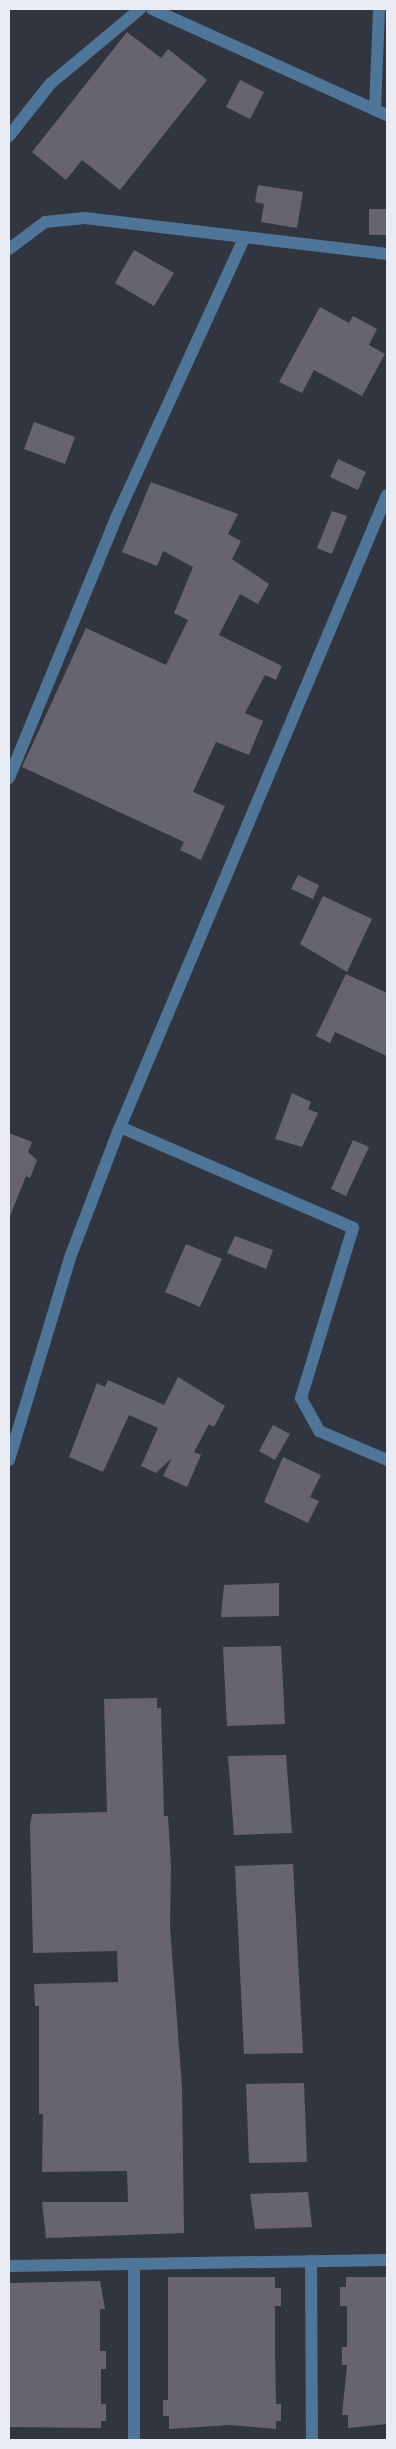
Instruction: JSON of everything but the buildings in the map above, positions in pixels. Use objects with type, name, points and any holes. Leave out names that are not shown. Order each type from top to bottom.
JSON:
[{"type":"street","points":[[9,136],[50,84],[140,9]]},
{"type":"street","points":[[152,9],[381,113],[379,9]]},
{"type":"street","points":[[9,249],[45,222],[85,218],[387,254]]},
{"type":"street","points":[[9,778],[116,518],[244,238]]},
{"type":"street","points":[[9,1460],[72,1255],[120,1127],[387,495]]},
{"type":"street","points":[[120,1127],[353,1228],[301,1398],[319,1430],[387,1460]]},
{"type":"street","points":[[9,2266],[387,2260]]},
{"type":"street","points":[[311,2261],[312,2440]]},
{"type":"street","points":[[134,2264],[134,2440]]}]
